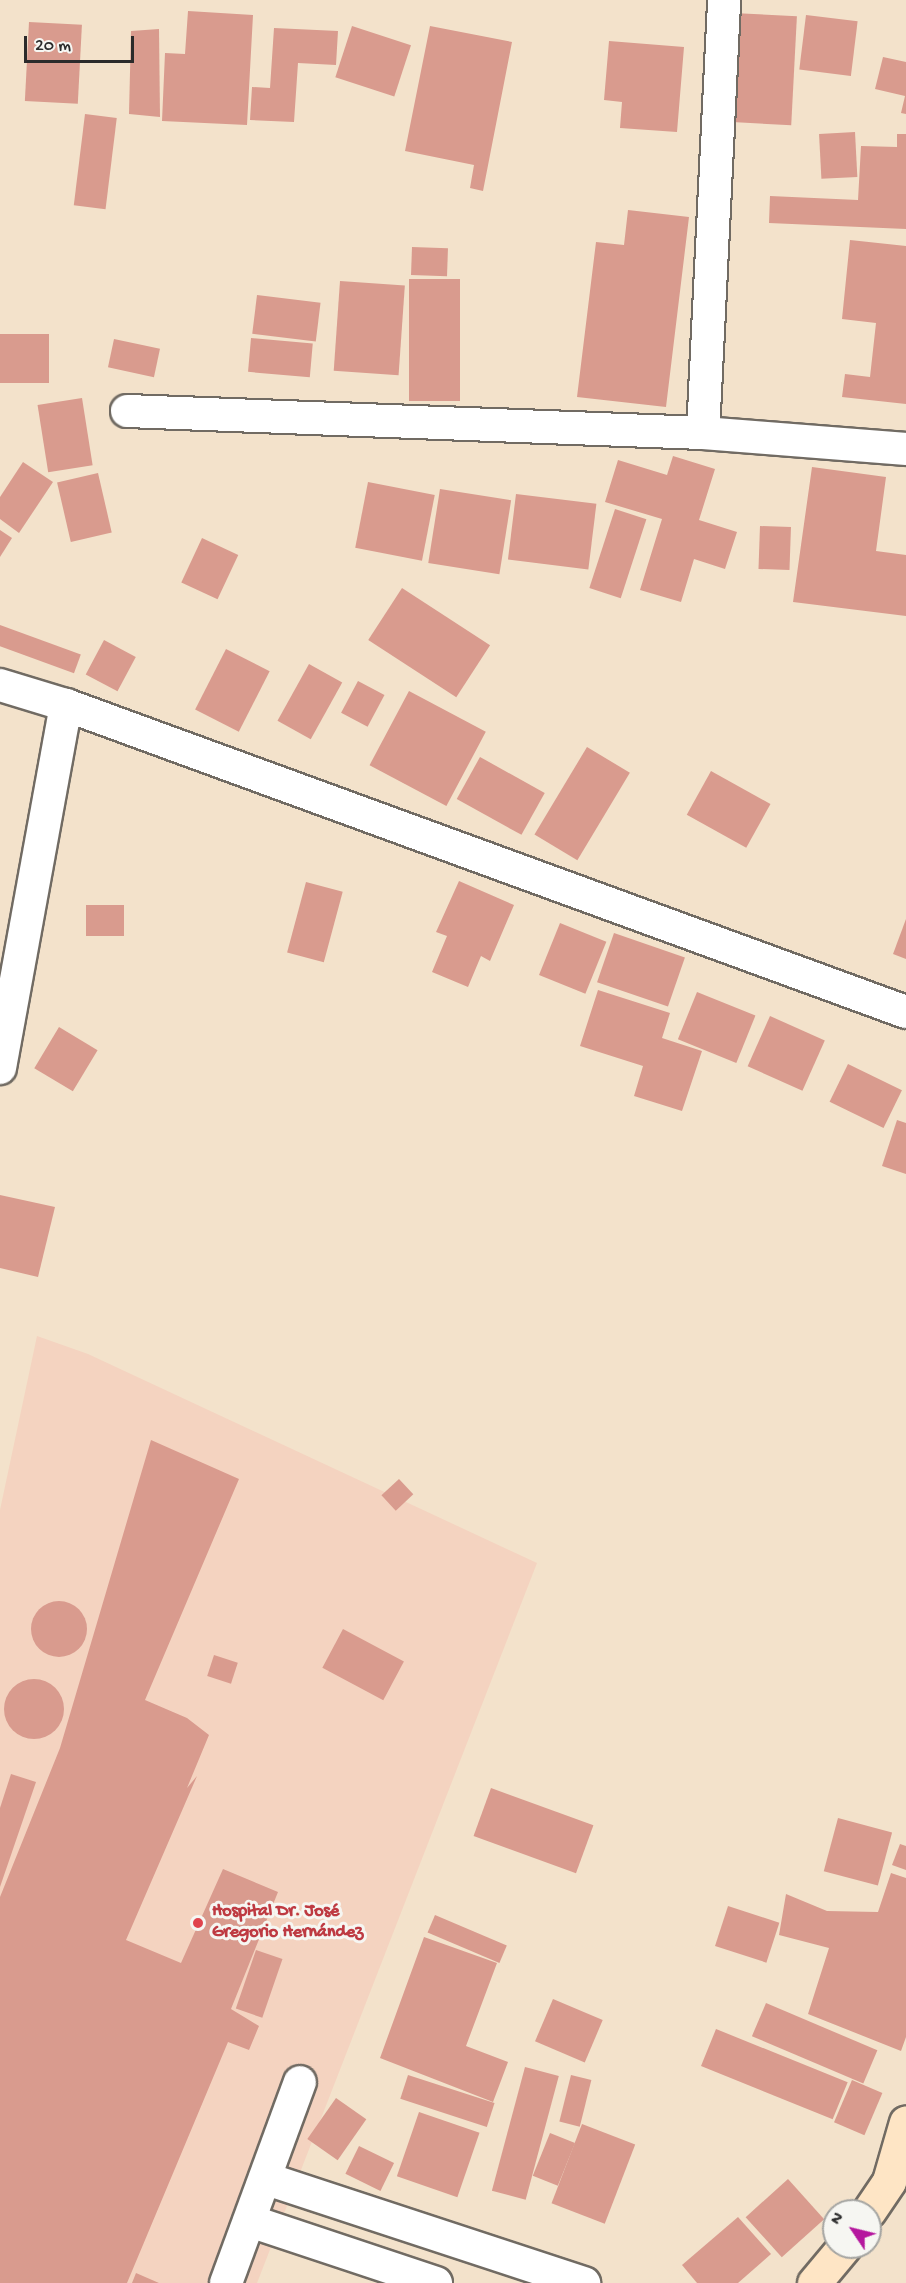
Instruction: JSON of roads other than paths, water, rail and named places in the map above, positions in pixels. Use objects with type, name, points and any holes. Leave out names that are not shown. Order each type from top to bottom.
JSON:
[{"type":"main road","points":[[877,2199],[889,2181],[906,2122]]},
{"type":"main road","points":[[814,2283],[834,2259]]},
{"type":"street","points":[[703,433],[724,0]]},
{"type":"street","points":[[127,411],[703,433],[906,449]]},
{"type":"street","points":[[0,685],[66,705],[906,1012]]},
{"type":"street","points":[[0,1068],[66,705]]},
{"type":"street","points":[[226,2283],[267,2179],[300,2082]]},
{"type":"street","points":[[267,2179],[584,2283]]},
{"type":"street","points":[[250,2221],[436,2283]]},
{"type":"place","name":"Hospital Dr. José Gregorio Hernández","points":[[198,1923]]}]
